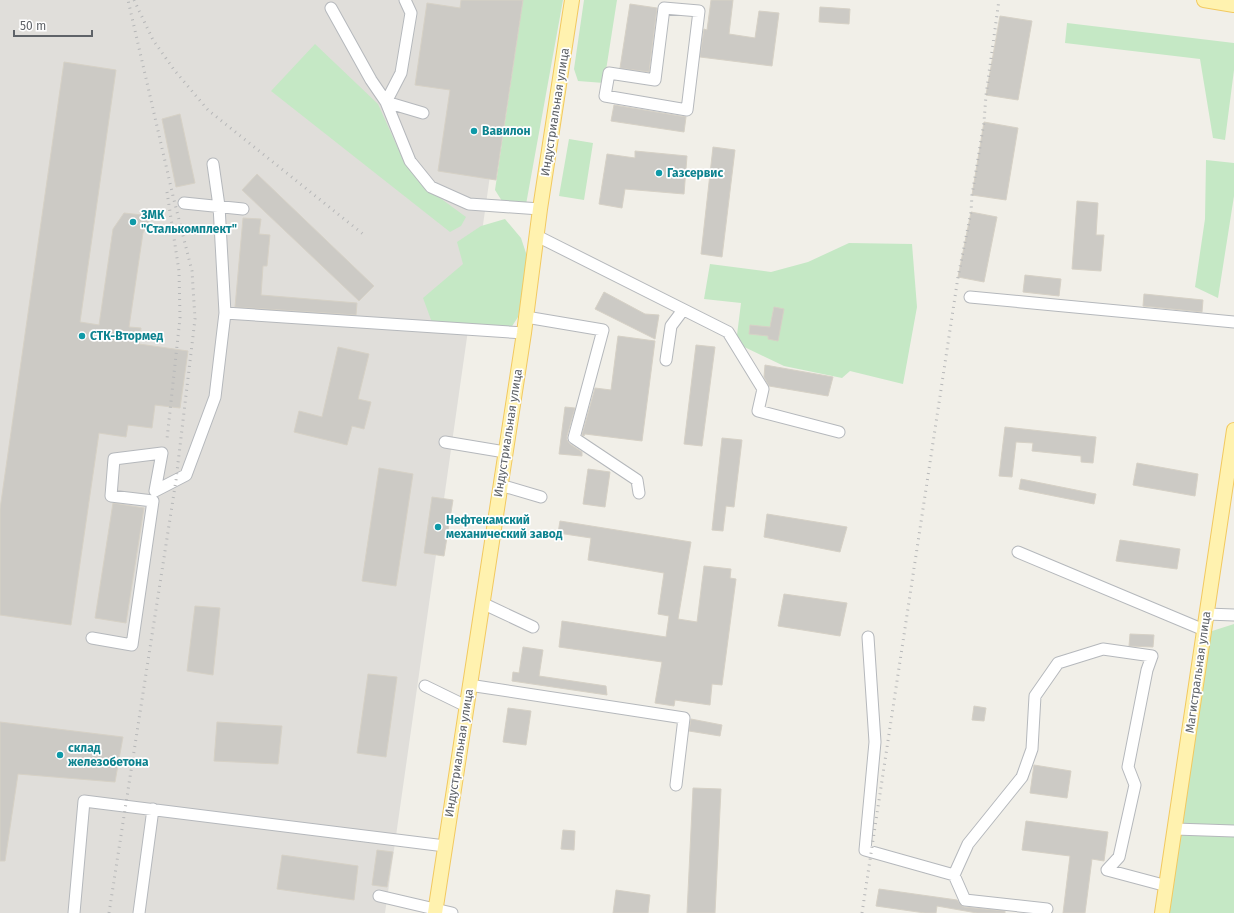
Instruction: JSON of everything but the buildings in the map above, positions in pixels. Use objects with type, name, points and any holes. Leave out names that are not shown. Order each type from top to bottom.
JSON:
[{"type":"main road","name":"Индустриальная улица","points":[[435,911],[524,333],[540,209],[572,0]]},
{"type":"main road","points":[[1204,0],[1234,5]]},
{"type":"main road","name":"Магистральная улица","points":[[1162,913],[1234,430]]},
{"type":"lane","points":[[386,102],[402,73],[411,13],[405,0]]},
{"type":"lane","points":[[331,8],[371,80],[386,102],[410,161],[431,187],[469,204],[540,209]]},
{"type":"lane","points":[[664,8],[699,11],[687,110],[605,96],[610,72],[655,80],[664,8]]},
{"type":"lane","points":[[386,102],[423,113]]},
{"type":"lane","points":[[92,638],[132,645],[153,501],[112,496],[114,459],[162,453],[155,492],[186,475],[215,397],[225,313],[219,206],[213,164]]},
{"type":"lane","points":[[184,203],[243,209]]},
{"type":"lane","points":[[537,236],[728,332],[763,389],[758,411],[839,432]]},
{"type":"lane","points":[[970,296],[1234,322]]},
{"type":"lane","points":[[666,360],[671,326],[683,310]]},
{"type":"lane","points":[[225,313],[524,333]]},
{"type":"lane","points":[[526,317],[603,330],[574,438],[638,480],[639,493]]},
{"type":"lane","points":[[445,442],[505,452]]},
{"type":"lane","points":[[500,485],[541,497]]},
{"type":"lane","points":[[1018,552],[1204,630]]},
{"type":"lane","points":[[482,603],[533,627]]},
{"type":"lane","points":[[1207,614],[1234,615]]},
{"type":"lane","points":[[868,637],[875,742],[865,850],[954,874]]},
{"type":"lane","points":[[1047,909],[965,900],[954,874],[968,844],[1022,777],[1032,749],[1035,696],[1058,663],[1103,649],[1152,656],[1147,670],[1128,767],[1135,785],[1119,857],[1107,870],[1166,886]]},
{"type":"lane","points":[[469,685],[684,718],[676,786]]},
{"type":"lane","points":[[425,686],[466,706]]},
{"type":"lane","points":[[74,913],[84,800],[444,846]]},
{"type":"lane","points":[[140,913],[153,810]]},
{"type":"lane","points":[[1175,829],[1234,831]]},
{"type":"lane","points":[[379,896],[435,911],[452,913]]},
{"type":"shaded area","points":[[0,0],[515,0],[385,913],[0,913]]},
{"type":"green space","points":[[523,0],[563,0],[525,210],[507,209],[495,190]]},
{"type":"green space","points":[[584,0],[617,0],[604,83],[578,81],[574,69]]},
{"type":"green space","points":[[1067,23],[1234,43],[1234,70],[1225,140],[1213,138],[1200,59],[1065,43]]},
{"type":"green space","points":[[315,44],[378,104],[405,164],[421,184],[466,217],[461,226],[450,232],[271,91]]},
{"type":"green space","points":[[569,139],[593,143],[584,200],[559,196]]},
{"type":"green space","points":[[1206,160],[1234,163],[1234,196],[1218,298],[1195,287],[1205,219]]},
{"type":"green space","points":[[505,219],[521,238],[527,256],[524,288],[518,317],[507,334],[434,328],[423,298],[463,264],[457,242],[481,226]]},
{"type":"green space","points":[[849,243],[912,244],[917,307],[903,384],[850,371],[842,378],[784,366],[736,343],[741,303],[704,299],[710,264],[771,272],[808,262]]},
{"type":"green space","points":[[1234,624],[1234,913],[1169,913],[1209,632]]},
{"type":"railway","points":[[109,913],[176,480],[195,319],[192,271],[173,196],[128,0]]},
{"type":"railway","points":[[134,0],[153,40],[175,71],[208,110],[363,234]]},
{"type":"railway","points":[[862,913],[958,277],[971,212],[972,195],[984,122],[986,95],[999,0]]},
{"type":"railway","points":[[167,192],[179,271],[180,318],[167,439]]},
{"type":"place","name":"Вавилон","points":[[474,131]]},
{"type":"place","name":"Газсервис","points":[[659,173]]},
{"type":"place","name":"ЗМК \"Сталькомплект\"","points":[[133,222]]},
{"type":"place","name":"СТК-Втормед","points":[[82,336]]},
{"type":"place","name":"Нефтекамский механический завод","points":[[438,527]]},
{"type":"place","name":"склад железобетона","points":[[60,755]]}]
